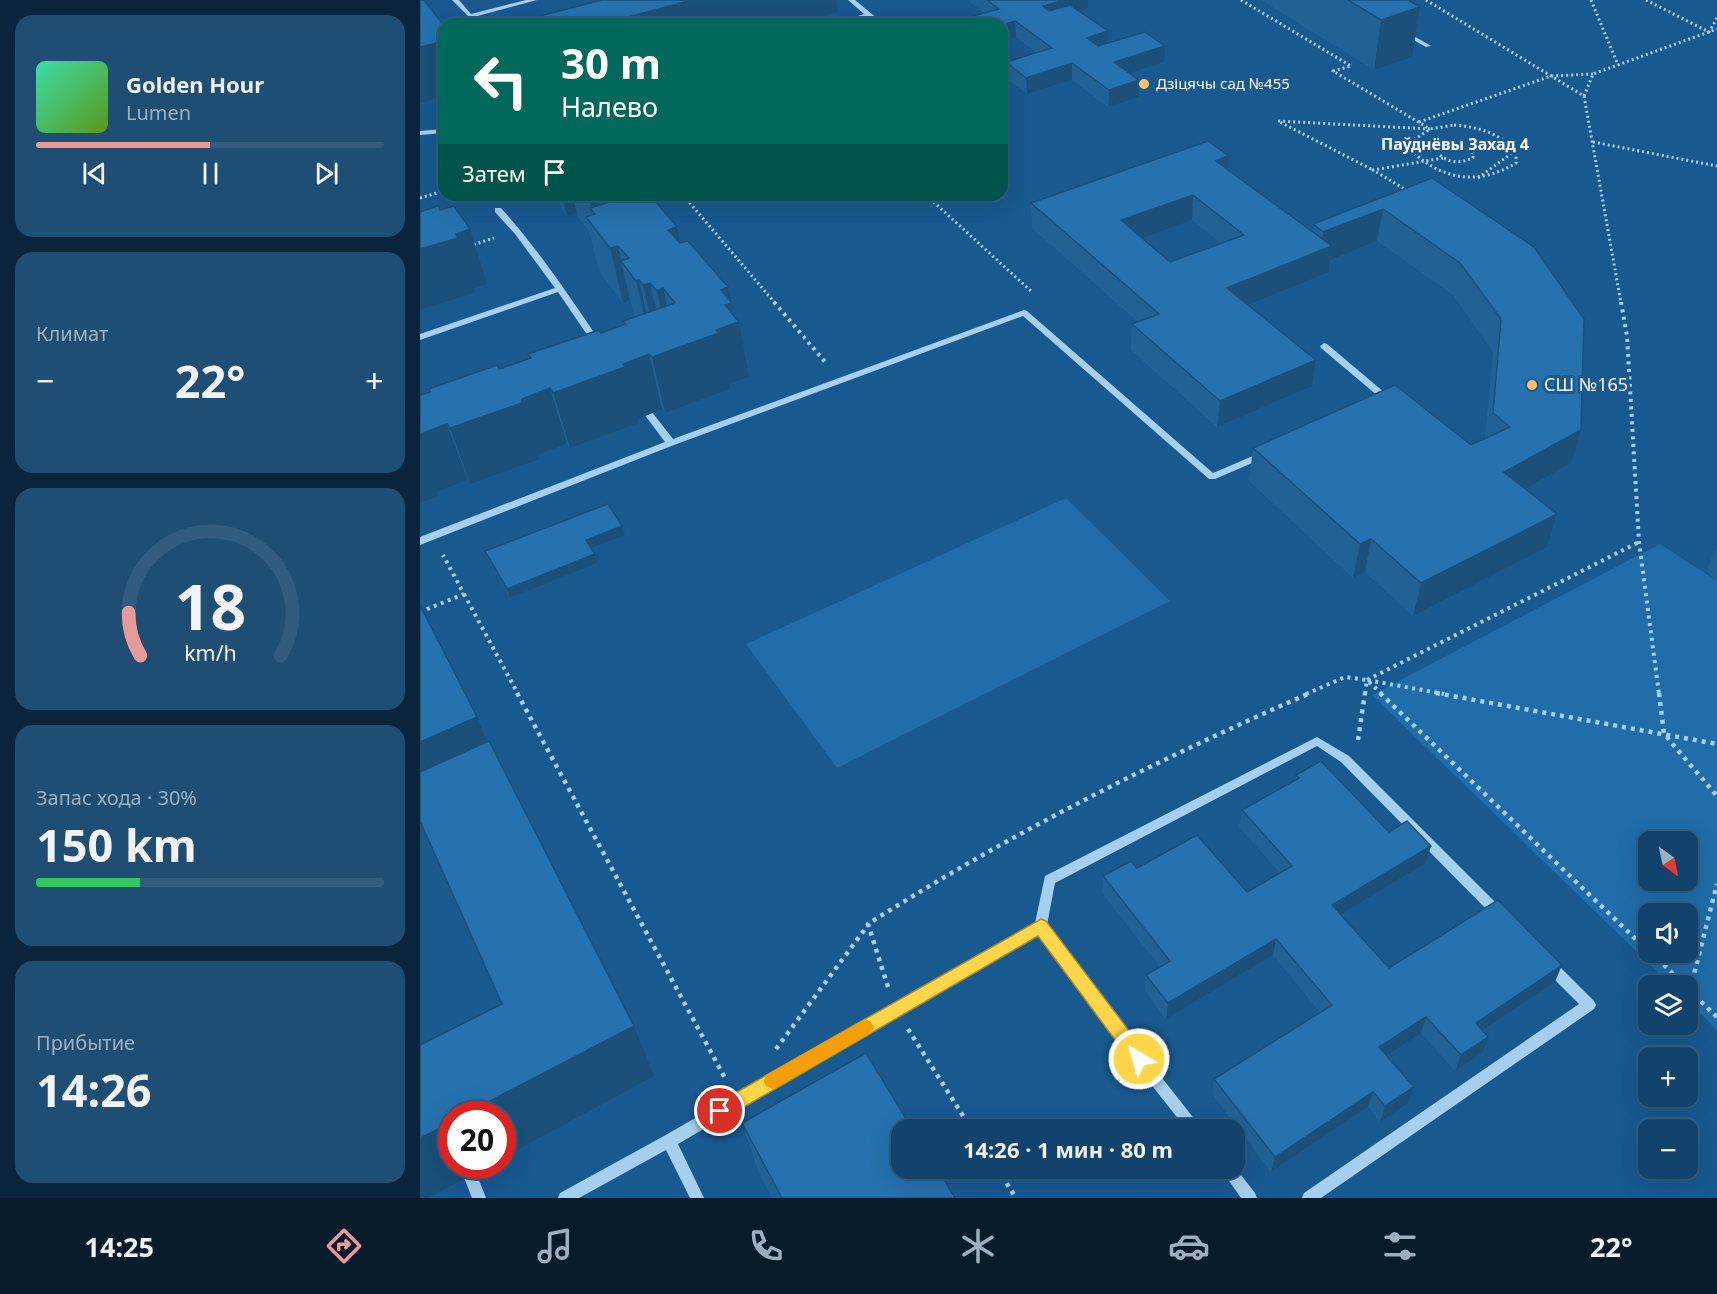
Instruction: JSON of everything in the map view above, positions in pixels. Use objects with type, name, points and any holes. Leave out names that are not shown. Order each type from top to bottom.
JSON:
[{"type":"lane","points":[[456,0],[470,16],[534,0]]},
{"type":"lane","points":[[851,0],[873,18]]},
{"type":"lane","points":[[858,18],[869,15]]},
{"type":"lane","points":[[1398,29],[1428,46]]},
{"type":"lane","points":[[420,133],[438,132]]},
{"type":"lane","points":[[498,210],[518,232],[603,351]]},
{"type":"lane","points":[[420,337],[560,289]]},
{"type":"lane","points":[[420,541],[671,443],[1024,313],[1212,477],[1271,452]]},
{"type":"lane","points":[[1324,346],[1388,400],[1377,405]]},
{"type":"lane","points":[[650,414],[671,443]]},
{"type":"lane","points":[[1187,1119],[1125,1041],[1041,926],[1049,880],[1317,741],[1345,759],[1505,920]]},
{"type":"lane","points":[[565,1198],[669,1141],[1041,926]]},
{"type":"lane","points":[[1309,1198],[1590,1005],[1539,954]]},
{"type":"lane","points":[[669,1141],[697,1198]]},
{"type":"lane","points":[[472,1179],[479,1198]]},
{"type":"lane","points":[[1235,1179],[1250,1198]]},
{"type":"path","points":[[1241,0],[1351,66],[1333,71],[1430,129]]},
{"type":"path","points":[[1426,0],[1584,96]]},
{"type":"path","points":[[1591,0],[1618,65]]},
{"type":"path","points":[[1646,0],[1709,32]]},
{"type":"path","points":[[1709,32],[1717,18]]},
{"type":"path","points":[[1419,122],[1551,76],[1593,74],[1717,29]]},
{"type":"path","points":[[1593,74],[1584,96],[1627,336],[1639,542],[1664,734],[1717,796]]},
{"type":"path","points":[[1413,194],[1373,170],[1278,121],[1430,129],[1454,125],[1480,128],[1503,136],[1516,150],[1516,163],[1502,174],[1477,179],[1449,176],[1426,166],[1414,153],[1415,139],[1430,129]]},
{"type":"path","points":[[1593,142],[1717,166]]},
{"type":"path","points":[[1373,170],[1443,158],[1460,163],[1473,158],[1473,153],[1469,148],[1452,144],[1439,149],[1438,154],[1443,158]]},
{"type":"path","points":[[1477,179],[1516,150]]},
{"type":"path","points":[[420,198],[438,193]]},
{"type":"path","points":[[688,201],[841,381]]},
{"type":"path","points":[[465,247],[518,232]]},
{"type":"path","points":[[470,236],[476,244]]},
{"type":"path","points":[[432,536],[738,1101]]},
{"type":"path","points":[[1367,680],[1639,542]]},
{"type":"path","points":[[420,612],[464,594]]},
{"type":"path","points":[[772,1054],[868,924],[930,883],[1132,774],[1346,677],[1717,744]]},
{"type":"path","points":[[1345,759],[1357,750],[1367,680]]},
{"type":"path","points":[[1367,680],[1638,941]]},
{"type":"path","points":[[1691,975],[1717,884]]},
{"type":"path","points":[[868,924],[896,1010],[965,1119]]},
{"type":"path","points":[[1661,963],[1673,975]]},
{"type":"path","points":[[1698,999],[1717,1017]]},
{"type":"path","points":[[1004,1179],[1016,1198]]},
{"type":"shaded area","points":[[1066,498],[1170,601],[837,768],[746,644]]},
{"type":"shaded area","points":[[1660,544],[1717,581],[1717,1030],[1698,1011],[1698,975],[1661,975],[1648,963],[1698,963],[1698,903],[1638,903],[1638,953],[1372,695]]},
{"type":"building","points":[[420,0],[424,0],[438,18],[438,42],[420,47]]},
{"type":"building","points":[[602,0],[692,0],[624,18],[532,18]]},
{"type":"building","points":[[987,0],[1064,0],[1043,6],[1049,11],[1070,5],[1108,31],[1087,38],[1098,46],[1145,32],[1165,46],[1114,62],[1139,80],[1109,90],[1072,63],[1026,78],[1008,61],[1052,48],[1015,21],[1008,23],[1008,18],[966,18],[999,9]]},
{"type":"building","points":[[1348,0],[1408,0],[1420,7],[1381,20]]},
{"type":"building","points":[[1208,141],[1229,156],[1216,161],[1332,246],[1227,288],[1316,360],[1220,401],[1132,324],[1159,314],[1031,203]],"holes":[[[1193,195],[1244,235],[1170,262],[1121,220]]]},
{"type":"building","name":"СШ №165","points":[[1432,178],[1534,247],[1584,319],[1581,430],[1504,472],[1557,514],[1421,583],[1371,539],[1360,544],[1253,448],[1395,385],[1471,445],[1510,427],[1493,413],[1501,319],[1460,263],[1383,209],[1323,232],[1313,224]]},
{"type":"building","points":[[613,201],[655,201],[677,227],[668,230],[680,243],[688,241],[728,287],[721,290],[732,303],[725,305],[739,322],[716,330],[719,333],[652,357],[649,354],[623,364],[625,367],[553,393],[550,388],[522,399],[522,403],[450,428],[447,424],[420,434],[420,395],[430,392],[429,389],[497,365],[499,369],[531,358],[528,354],[599,330],[601,333],[626,324],[623,321],[675,303],[663,288],[657,291],[650,283],[643,285],[639,280],[636,281],[621,261],[629,258],[618,246],[610,248],[586,217],[595,214],[590,208]]},
{"type":"building","points":[[438,206],[440,210],[454,206],[470,229],[456,234],[458,238],[420,249],[420,212]]},
{"type":"building","points":[[608,504],[622,526],[586,540],[595,554],[507,589],[485,551]]},
{"type":"building","points":[[420,605],[477,717],[420,742]]},
{"type":"building","points":[[489,741],[634,1026],[490,1101],[438,1101],[438,1129],[420,1138],[420,1045],[502,1004],[420,821],[420,772]]},
{"type":"building","points":[[1321,761],[1389,832],[1407,821],[1431,846],[1332,905],[1389,968],[1498,900],[1562,965],[1476,1023],[1488,1037],[1461,1055],[1426,1017],[1379,1047],[1414,1087],[1385,1106],[1373,1092],[1275,1157],[1214,1079],[1332,1005],[1276,939],[1168,1003],[1146,975],[1170,961],[1103,876],[1131,861],[1137,868],[1197,835],[1247,892],[1292,866],[1242,810],[1299,778],[1296,775]]},
{"type":"building","points":[[866,1053],[906,1119],[891,1119],[891,1179],[944,1179],[955,1198],[782,1198],[742,1123]]},
{"type":"slow traffic","points":[[773,1081],[865,1027]]},
{"type":"place","name":"Дзіцячы сад №455","points":[[1144,84]]},
{"type":"place","name":"СШ №165","points":[[1532,385]]},
{"type":"district","name":"Паўднёвы Захад 4","points":[[1455,144]]},
{"type":"route","points":[[720,1111],[1041,926],[1139,1059]]}]
